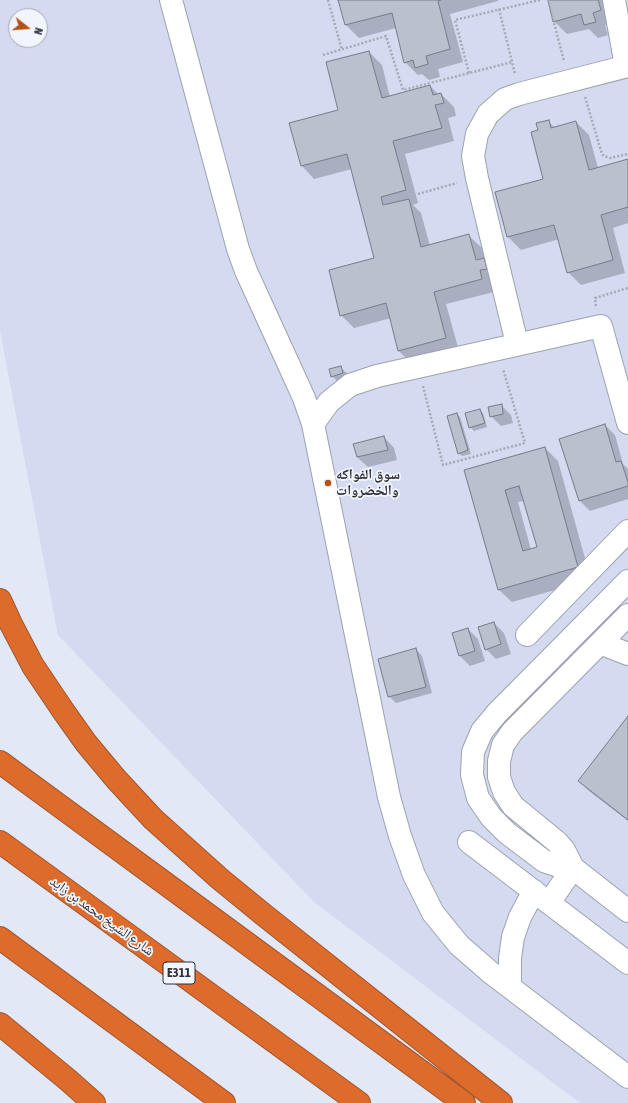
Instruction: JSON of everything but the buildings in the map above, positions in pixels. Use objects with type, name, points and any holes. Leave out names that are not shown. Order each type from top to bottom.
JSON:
[{"type":"highway","points":[[0,600],[33,666],[64,712],[91,749],[116,779],[153,818],[220,879],[500,1103]]},
{"type":"highway","points":[[0,762],[464,1103]]},
{"type":"highway","name":"شارع الشيخ محمد بن زايد","points":[[0,842],[359,1103]]},
{"type":"highway","points":[[0,938],[224,1103]]},
{"type":"highway","points":[[0,1024],[94,1103]]},
{"type":"highway","points":[[0,1044],[87,1103]]},
{"type":"lane","points":[[171,0],[238,249],[249,277],[304,398],[313,424],[389,797],[400,836],[414,875],[433,913],[459,945],[490,972],[628,1077]]},
{"type":"lane","points":[[507,347],[477,178],[474,156],[477,134],[488,114],[504,100],[519,94],[627,66],[614,0]]},
{"type":"lane","points":[[313,424],[329,402],[350,385],[377,376],[418,366],[600,326],[628,423]]},
{"type":"lane","points":[[527,635],[628,532]]},
{"type":"lane","points":[[573,868],[562,867],[544,861],[507,833],[491,817],[478,798],[472,775],[473,752],[482,731],[497,713],[628,582]]},
{"type":"lane","points":[[627,622],[600,643],[512,732],[503,745],[498,761],[499,777],[504,792],[513,806],[557,842],[564,850],[573,868],[628,910]]},
{"type":"lane","points":[[600,643],[628,654]]},
{"type":"lane","points":[[469,842],[628,964]]},
{"type":"lane","points":[[510,987],[510,958],[513,937],[520,917],[573,868]]},
{"type":"path","points":[[328,0],[342,50]]},
{"type":"path","points":[[469,73],[455,20],[540,0]]},
{"type":"path","points":[[548,0],[602,154],[610,158],[628,154]]},
{"type":"path","points":[[499,9],[519,94]]},
{"type":"path","points":[[323,56],[386,36],[403,90],[512,62]]},
{"type":"path","points":[[418,194],[477,178]]},
{"type":"path","points":[[600,326],[595,298],[628,288]]},
{"type":"path","points":[[418,366],[443,465],[525,443],[507,347]]},
{"type":"shaded area","name":"سوق الفواكه والخضروات","points":[[0,0],[628,0],[628,1103],[580,1103],[314,902],[58,635],[0,331]]},
{"type":"place","name":"سوق الفواكه والخضروات","points":[[328,483]]}]
